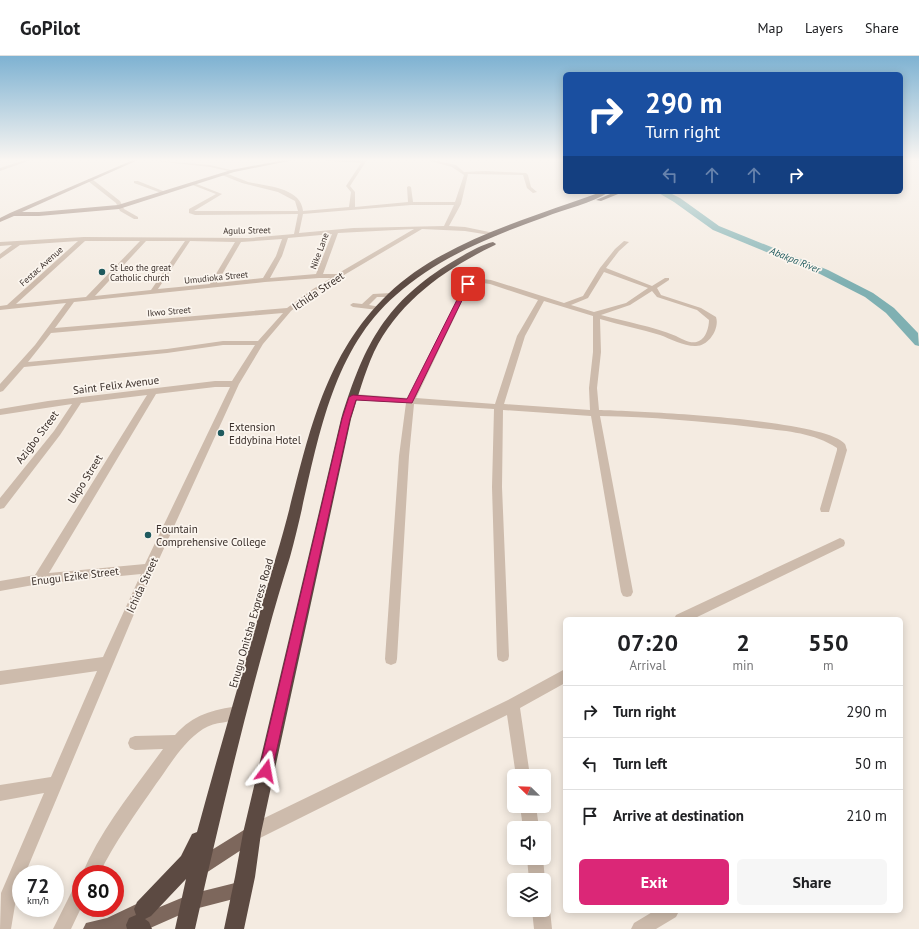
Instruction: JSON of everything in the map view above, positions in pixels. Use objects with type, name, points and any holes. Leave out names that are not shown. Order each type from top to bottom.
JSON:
[{"type":"highway","name":"Enugu Onitsha Express Road","points":[[185,929],[211,815],[289,538],[308,457],[326,395],[340,362],[355,337],[378,308],[391,295],[414,277],[440,260],[494,235],[583,201]]},
{"type":"highway","points":[[234,929],[243,889],[252,832],[346,419],[367,358],[378,338],[406,302],[436,276],[452,265],[492,244],[598,201]]},
{"type":"highway","points":[[137,923],[188,862],[211,815]]},
{"type":"main road","points":[[137,923],[198,868],[252,832]]},
{"type":"main road","points":[[105,928],[137,923],[192,902],[243,889]]},
{"type":"street","points":[[0,220],[42,201]]},
{"type":"street","points":[[116,201],[122,210],[136,218]]},
{"type":"street","points":[[12,214],[39,214],[120,207],[141,201]]},
{"type":"street","points":[[207,201],[191,210],[191,212],[300,212],[411,203],[458,204]]},
{"type":"street","points":[[296,235],[301,221],[300,203],[297,201]]},
{"type":"street","points":[[352,201],[352,208]]},
{"type":"street","points":[[446,227],[453,216],[459,201]]},
{"type":"street","name":"Agulu Street","points":[[0,244],[84,239],[239,240],[336,232],[446,227],[494,235]]},
{"type":"street","name":"Ichida Street","points":[[2,929],[9,893],[128,613],[235,384],[260,343],[289,310],[315,290],[420,228]]},
{"type":"street","name":"Nike Lane","points":[[320,276],[336,232]]},
{"type":"street","points":[[265,280],[279,256],[285,237]]},
{"type":"street","name":"Festac Avenue","points":[[9,306],[84,239]]},
{"type":"street","points":[[88,299],[145,239]]},
{"type":"street","points":[[153,292],[189,239]]},
{"type":"street","points":[[212,286],[239,240]]},
{"type":"street","points":[[565,305],[586,296],[602,269],[626,242]]},
{"type":"street","points":[[0,257],[18,243]]},
{"type":"street","points":[[391,659],[404,456],[410,402],[468,284],[475,280],[482,280],[688,342],[699,344],[711,331],[713,325],[712,318],[699,309],[659,296],[653,288],[602,269]]},
{"type":"street","name":"Umudioka Street","points":[[0,308],[265,280],[339,276]]},
{"type":"street","points":[[596,314],[628,304],[667,279]]},
{"type":"street","points":[[364,306],[375,295],[391,295]]},
{"type":"street","points":[[503,656],[497,487],[499,406],[521,336],[542,298]]},
{"type":"street","points":[[0,389],[50,331],[71,301]]},
{"type":"street","points":[[353,305],[378,308]]},
{"type":"street","name":"Ikwo Street","points":[[50,331],[289,310]]},
{"type":"street","points":[[596,314],[597,352],[593,388],[595,413],[627,592]]},
{"type":"street","points":[[22,365],[167,351],[223,343],[260,343]]},
{"type":"street","name":"Saint Felix Avenue","points":[[0,412],[48,404],[152,393],[215,384],[235,384]]},
{"type":"street","name":"Ukpo Street","points":[[39,579],[152,393]]},
{"type":"street","points":[[353,397],[410,402],[499,406],[595,413],[634,413],[718,420],[800,430],[819,435],[838,443],[841,446],[842,450],[825,509]]},
{"type":"street","name":"Azigbo Street","points":[[0,505],[57,433],[78,401]]},
{"type":"street","points":[[684,617],[840,543]]},
{"type":"street","name":"Enugu Ezike Street","points":[[0,586],[39,579],[150,568]]},
{"type":"street","points":[[0,678],[108,663]]},
{"type":"street","points":[[252,832],[513,705],[563,677]]},
{"type":"street","points":[[513,705],[522,769]]},
{"type":"street","points":[[95,865],[111,835],[179,742],[193,728],[206,720],[217,716],[239,713]]},
{"type":"street","points":[[134,743],[179,742]]},
{"type":"street","points":[[0,794],[57,783]]},
{"type":"street","points":[[62,929],[72,909]]},
{"type":"street","points":[[640,929],[667,913]]},
{"type":"street","points":[[542,917],[543,929]]},
{"type":"waterway","name":"Abakpa River","points":[[678,201],[716,228],[824,272],[876,299],[890,310],[919,342]]},
{"type":"place","name":"St Leo the great Catholic church","points":[[102,272]]},
{"type":"place","name":"Extension Eddybina Hotel","points":[[221,433]]},
{"type":"place","name":"Fountain Comprehensive College","points":[[148,535]]},
{"type":"route","points":[[266,771],[346,419],[353,397],[410,402],[468,284]]}]
